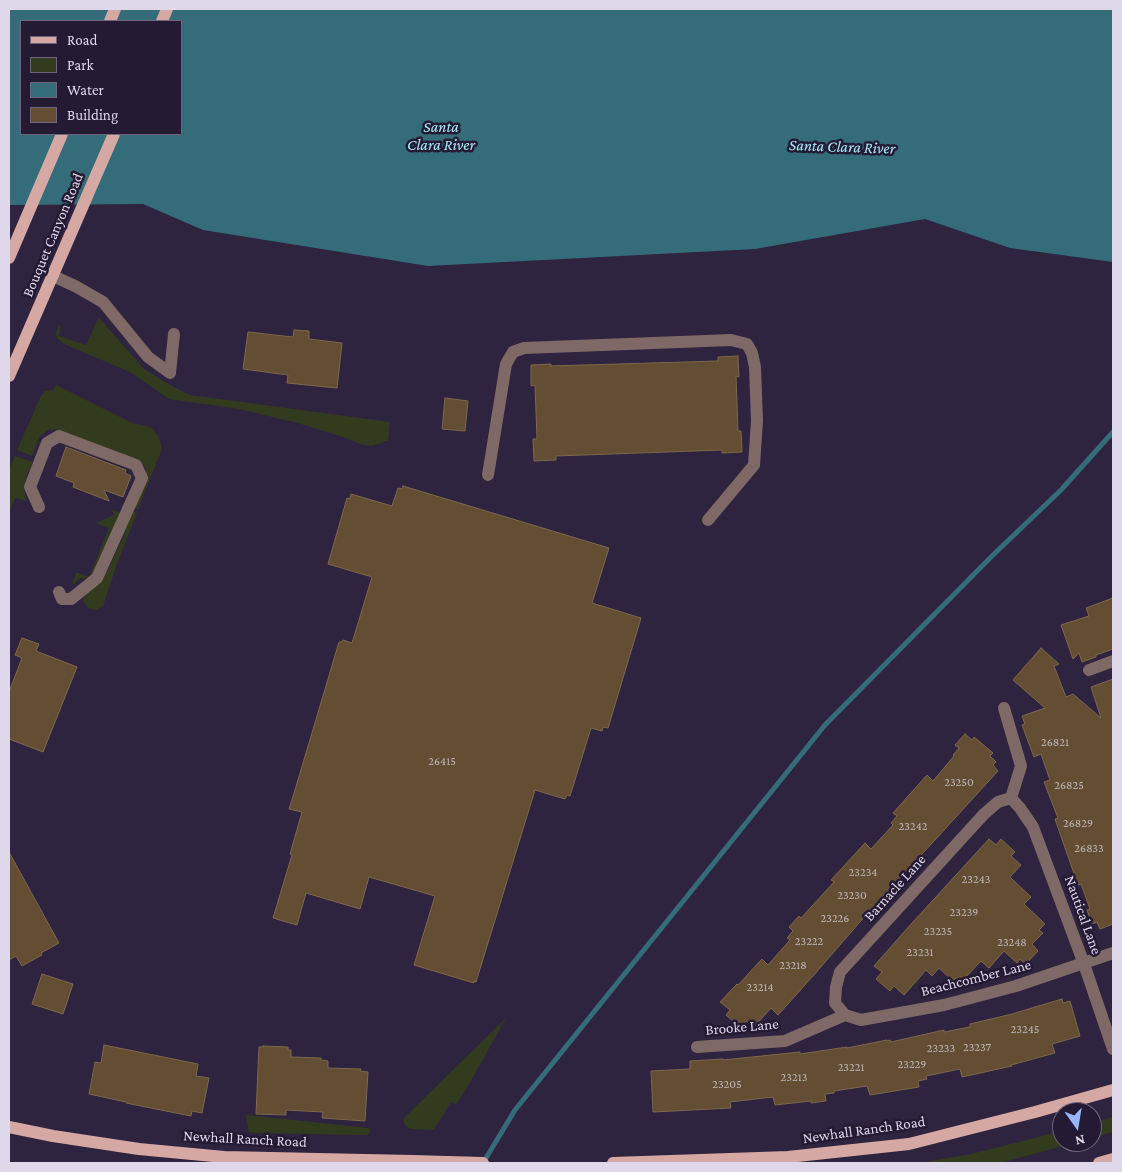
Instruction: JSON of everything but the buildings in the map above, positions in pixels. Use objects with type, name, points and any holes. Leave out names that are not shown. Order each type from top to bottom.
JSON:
[{"type":"main road","name":"Bouquet Canyon Road","points":[[9,258],[62,135]]},
{"type":"main road","name":"Bouquet Canyon Road","points":[[9,376],[14,348],[53,276],[114,135]]},
{"type":"main road","name":"Newhall Ranch Road","points":[[613,1163],[788,1157],[909,1144],[1113,1090]]},
{"type":"main road","name":"Newhall Ranch Road","points":[[9,1126],[53,1136],[138,1149],[214,1156],[483,1163]]},
{"type":"main road","points":[[1099,1163],[1113,1159]]},
{"type":"street","points":[[53,276],[103,302],[148,357],[170,373],[174,334]]},
{"type":"street","points":[[488,475],[506,364],[513,352],[524,348],[731,340],[746,344],[752,352],[755,367],[757,421],[754,464],[708,520]]},
{"type":"street","points":[[39,507],[30,487],[46,443],[59,436],[136,465],[142,478],[97,578],[71,599],[62,599],[59,592]]},
{"type":"street","points":[[1089,670],[1113,661]]},
{"type":"street","points":[[1004,708],[1021,766],[1011,798]]},
{"type":"street","name":"Nautical Lane","points":[[1011,798],[1033,826],[1113,1049]]},
{"type":"street","name":"Barnacle Lane","points":[[845,1015],[835,1003],[836,987],[840,972],[984,814],[998,802],[1011,798]]},
{"type":"street","name":"Beachcomber Lane","points":[[845,1015],[861,1020],[944,1004],[1016,986],[1113,953]]},
{"type":"street","name":"Brooke Lane","points":[[697,1047],[785,1041],[845,1015]]},
{"type":"green space","points":[[99,318],[144,369],[190,395],[390,422],[388,441],[371,446],[360,444],[298,423],[239,409],[169,399],[130,372],[64,344],[57,338],[56,333],[59,325],[61,326],[59,336],[86,345]]},
{"type":"green space","points":[[56,385],[132,423],[151,427],[159,437],[162,449],[138,509],[134,507],[146,476],[146,469],[141,462],[55,429],[48,430],[39,437],[32,456],[17,450],[41,396],[45,391],[53,390]]},
{"type":"green space","points":[[15,456],[33,462],[26,476],[24,489],[27,501],[15,498],[9,513],[9,470]]},
{"type":"green space","points":[[112,510],[123,513],[93,575],[89,577],[79,579],[72,584],[76,573],[88,577],[90,575],[109,528],[96,523],[114,515]]},
{"type":"green space","points":[[132,511],[137,513],[103,606],[96,610],[88,608],[83,600],[85,593],[101,582],[108,570],[124,535]]},
{"type":"green space","points":[[506,1018],[465,1091],[456,1104],[451,1102],[434,1130],[412,1129],[404,1124],[403,1119]]},
{"type":"green space","points":[[246,1115],[369,1128],[370,1131],[366,1135],[253,1133],[249,1132]]},
{"type":"green space","points":[[1113,1117],[1113,1132],[1102,1135],[1102,1120]]},
{"type":"green space","points":[[1052,1134],[1052,1149],[1000,1163],[920,1163],[971,1154]]},
{"type":"water","name":"Santa Clara River","points":[[9,9],[1113,9],[1113,262],[1010,248],[925,219],[755,249],[428,266],[203,230],[143,204],[9,205]]},
{"type":"waterway","points":[[483,1163],[515,1110],[825,725],[993,555],[1061,490],[1113,432]]}]
